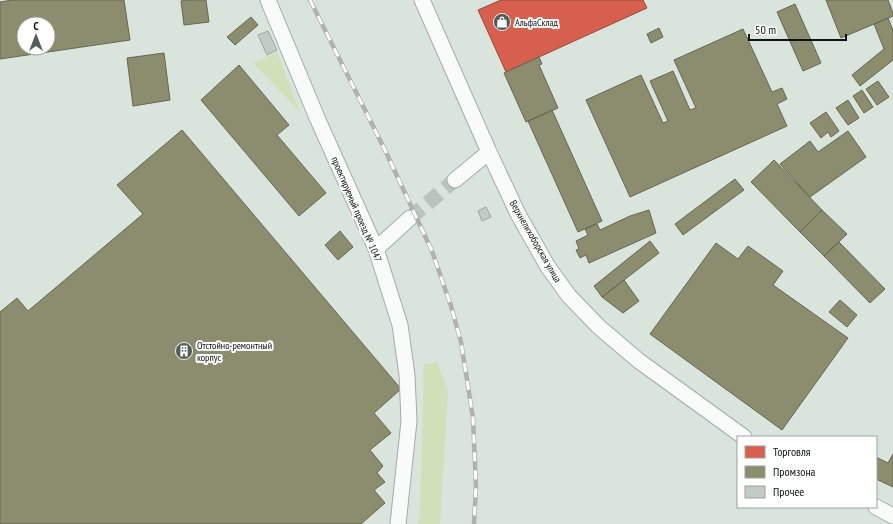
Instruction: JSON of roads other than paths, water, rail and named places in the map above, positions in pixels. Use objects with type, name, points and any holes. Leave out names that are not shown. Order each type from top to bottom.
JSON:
[{"type":"street","name":"проектируемый проезд № 1047","points":[[268,0],[318,120],[376,249],[400,325],[407,375],[409,421],[398,524]]},
{"type":"street","name":"Верхнелихоборская улица","points":[[422,0],[518,214],[548,267],[569,296],[599,327],[639,361],[743,436]]},
{"type":"street","points":[[455,180],[489,152]]},
{"type":"street","points":[[376,249],[410,218]]},
{"type":"street","points":[[877,508],[893,516]]},
{"type":"tunnel","points":[[410,218],[455,180]]},
{"type":"railway","points":[[310,0],[384,148],[432,251],[451,306],[461,342],[473,418],[476,487],[474,524]]},
{"type":"place","name":"АльфаСклад","points":[[502,22]]},
{"type":"place","name":"Отстойно-ремонтный корпус","points":[[184,351]]}]
